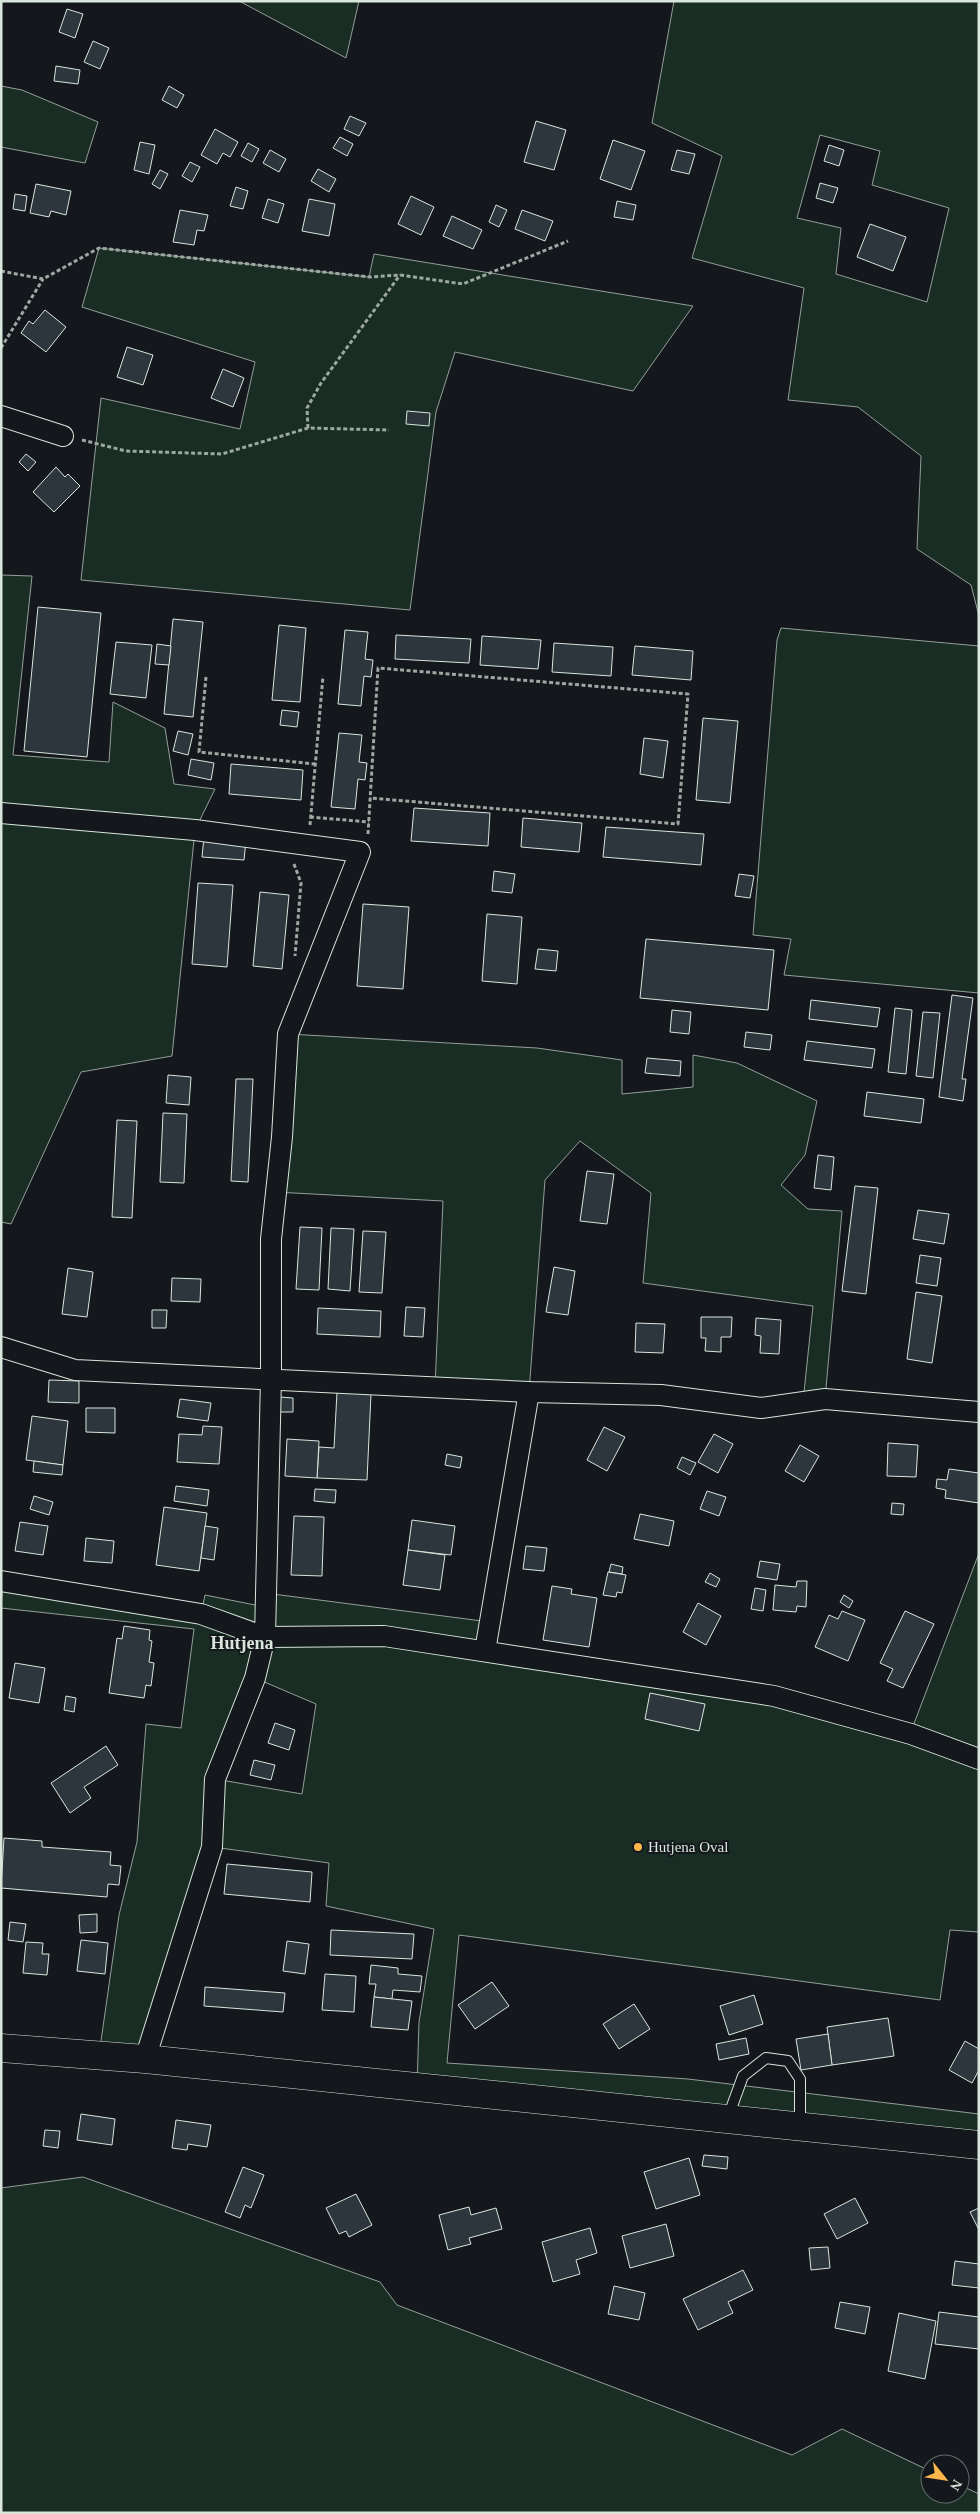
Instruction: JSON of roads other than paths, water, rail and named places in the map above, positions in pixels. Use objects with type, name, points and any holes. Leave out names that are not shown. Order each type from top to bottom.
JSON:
[{"type":"main road","points":[[1,2048],[144,2059],[979,2145]]},
{"type":"street","points":[[1,416],[63,436]]},
{"type":"street","points":[[1,813],[195,830],[360,852],[288,1034],[282,1137],[271,1239],[271,1378],[265,1637],[255,1678],[215,1779],[212,1847],[144,2059]]},
{"type":"street","points":[[1,1347],[75,1370],[529,1392],[661,1395],[761,1408],[824,1400],[979,1412]]},
{"type":"street","points":[[485,1651],[529,1392]]},
{"type":"street","points":[[1,1581],[201,1614],[265,1637],[384,1636],[774,1696],[911,1734],[979,1759]]},
{"type":"lane","points":[[728,2119],[743,2076],[766,2058],[788,2061],[800,2079],[800,2127]]},
{"type":"place","name":"Hutjena Oval","points":[[638,1847]]},
{"type":"district","name":"Hutjena","points":[[242,1643]]}]
